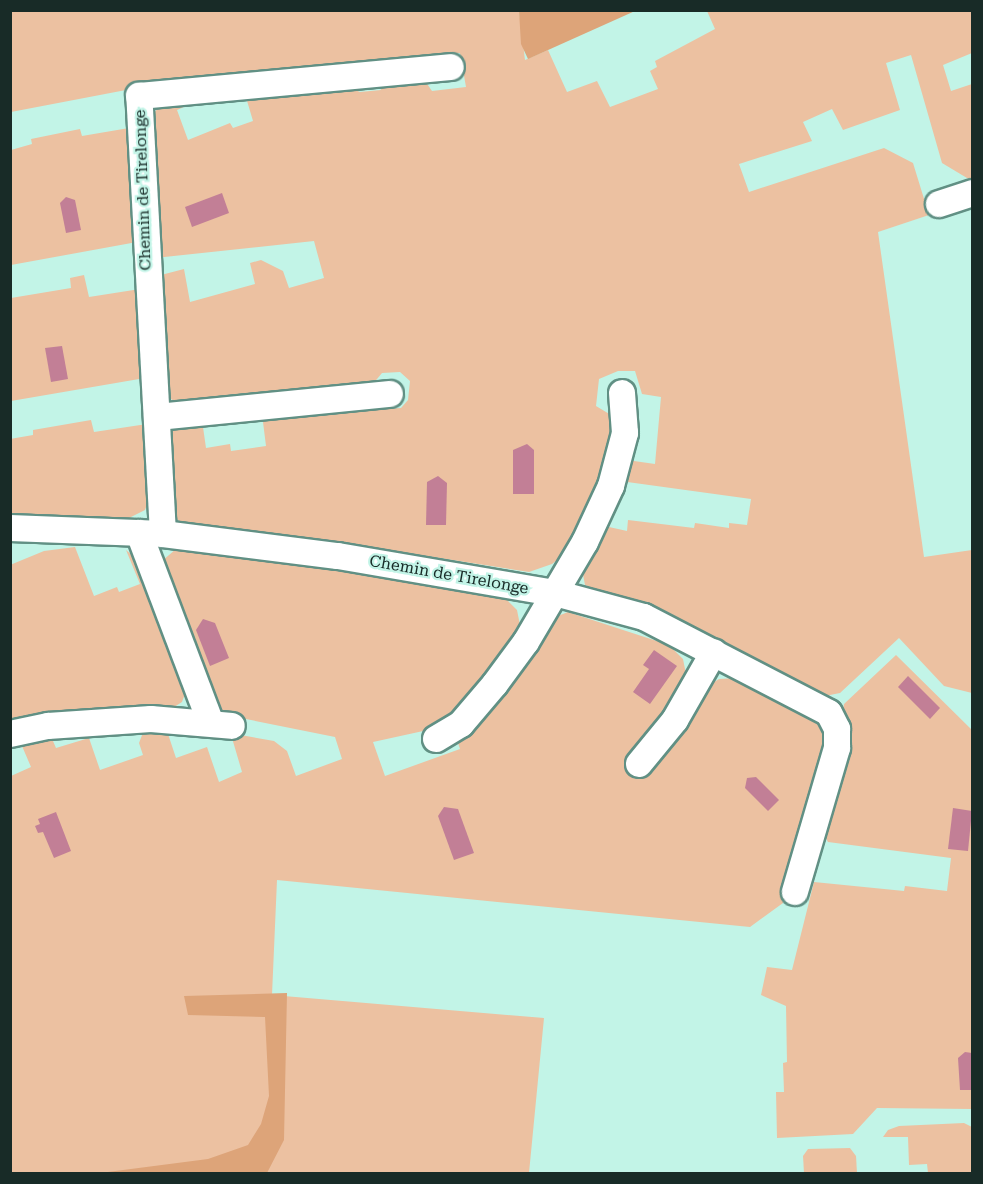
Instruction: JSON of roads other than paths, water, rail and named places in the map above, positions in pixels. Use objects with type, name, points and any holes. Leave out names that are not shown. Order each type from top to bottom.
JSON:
[{"type":"street","name":"Chemin de Tirelonge","points":[[10,734],[48,726],[151,720],[221,724],[151,534],[158,417],[145,250],[139,96],[451,67]]},
{"type":"street","points":[[939,204],[972,193]]},
{"type":"street","name":"Chemin de Tirelonge","points":[[436,739],[461,724],[495,684],[555,593],[611,486],[625,433],[622,393]]},
{"type":"street","points":[[158,417],[390,394]]},
{"type":"street","name":"Chemin de Tirelonge","points":[[10,528],[151,534],[338,556],[555,593],[644,617],[829,713],[837,729],[837,748],[795,892]]},
{"type":"street","points":[[639,764],[675,720],[714,652]]}]
